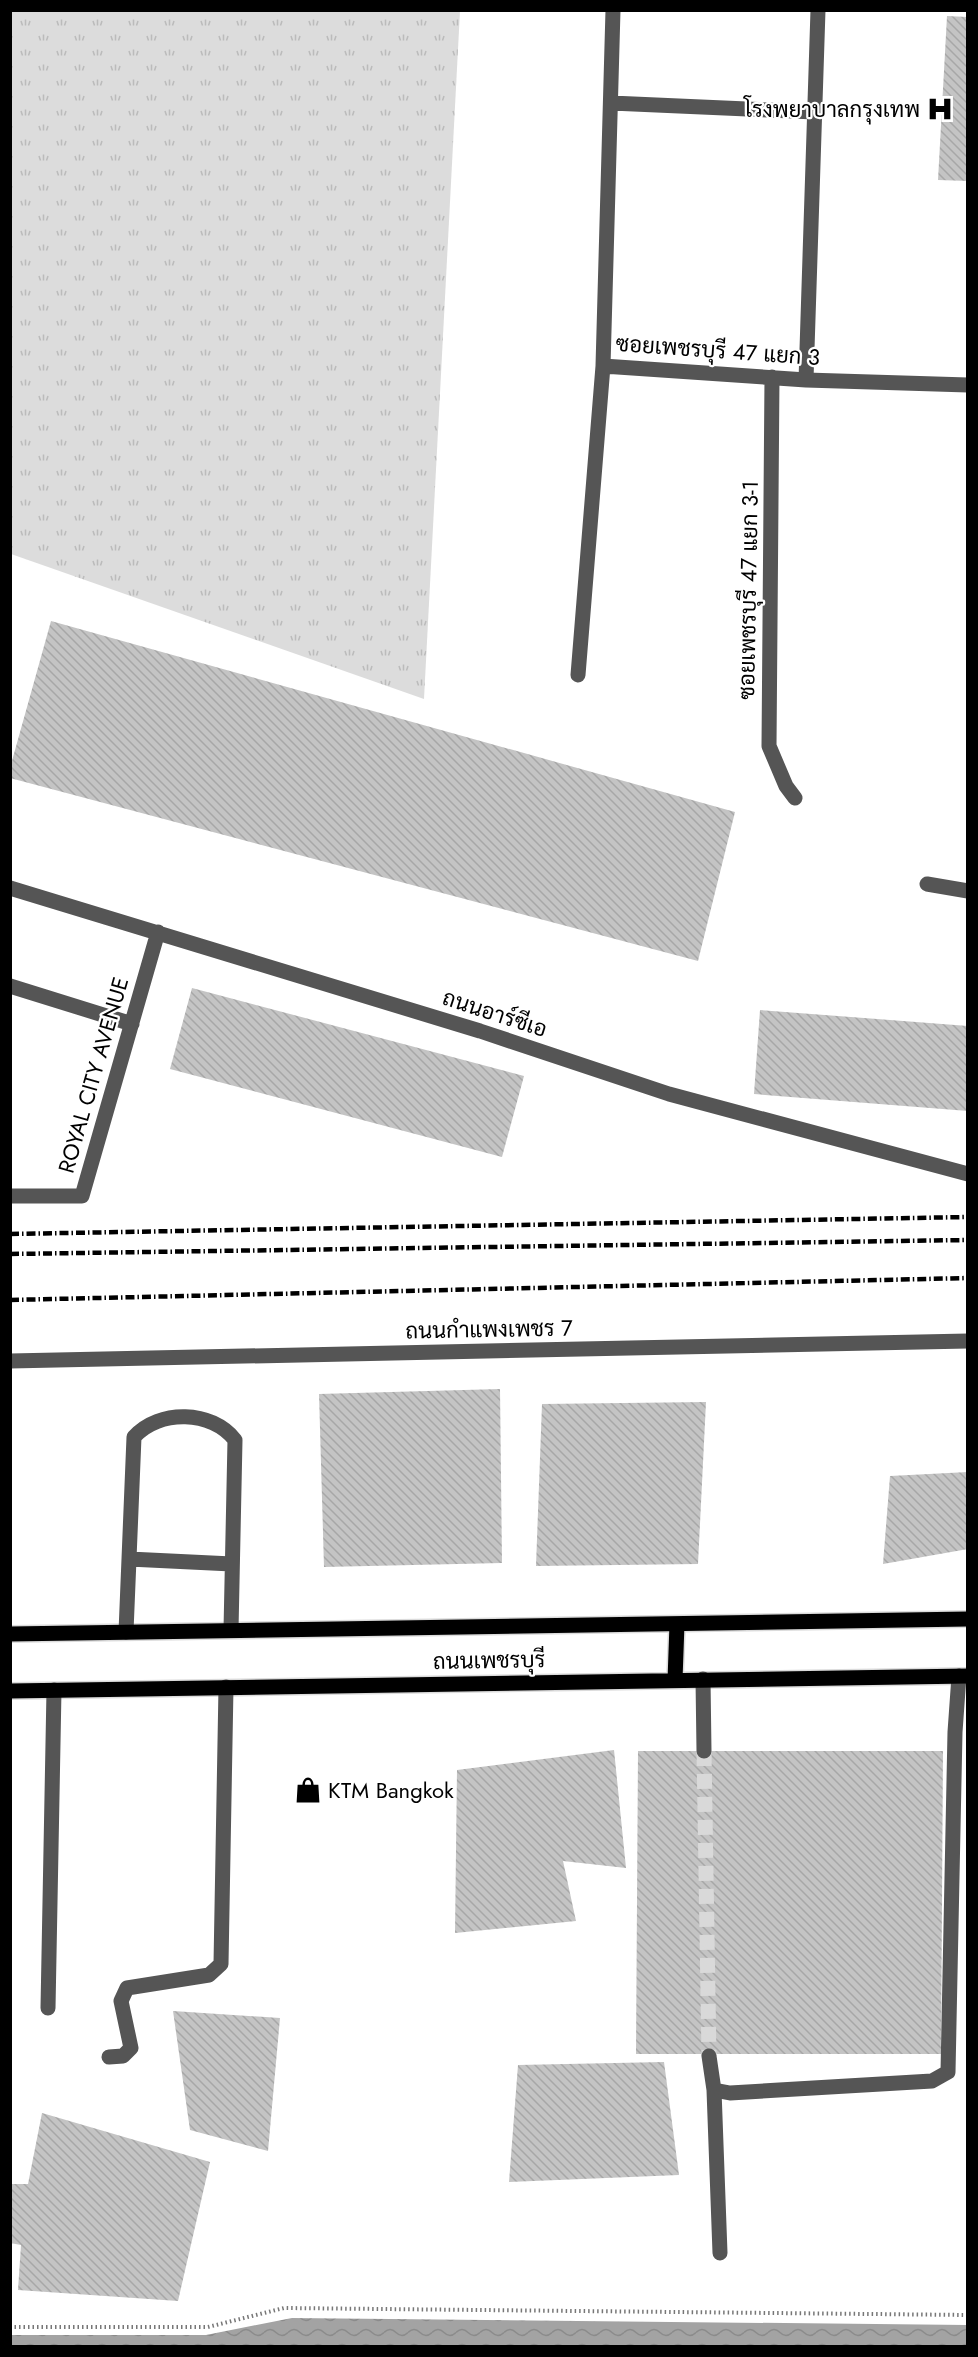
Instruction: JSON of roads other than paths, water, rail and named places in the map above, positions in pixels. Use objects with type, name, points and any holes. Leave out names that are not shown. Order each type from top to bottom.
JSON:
[{"type":"main road","name":"ถนนเพชรบุรี","points":[[10,1634],[968,1620]]},
{"type":"main road","points":[[675,1680],[677,1624]]},
{"type":"main road","name":"ถนนเพชรบุรี","points":[[10,1691],[963,1676]]},
{"type":"street","name":"ซอยเพชรบุรี 47 แยก 3","points":[[614,10],[603,366],[806,380],[968,385]]},
{"type":"street","points":[[806,380],[818,10]]},
{"type":"street","points":[[611,103],[815,112]]},
{"type":"street","points":[[578,675],[603,366]]},
{"type":"street","name":"ซอยเพชรบุรี 47 แยก 3-1","points":[[772,377],[769,746],[786,786],[795,798]]},
{"type":"street","points":[[927,885],[968,891]]},
{"type":"street","name":"ถนนอาร์ซีเอ","points":[[10,888],[480,1031],[669,1094],[968,1174]]},
{"type":"street","name":"ROYAL CITY AVENUE","points":[[10,1197],[82,1196],[158,932]]},
{"type":"street","points":[[10,986],[132,1024]]},
{"type":"street","name":"ถนนกำแพงเพชร 7","points":[[10,1361],[968,1341]]},
{"type":"street","points":[[126,1632],[134,1437],[142,1428],[159,1421],[197,1418],[216,1422],[228,1430],[235,1440],[231,1630]]},
{"type":"street","points":[[129,1559],[232,1564]]},
{"type":"street","points":[[714,2090],[730,2093],[932,2081],[948,2072],[955,1732],[963,1676]]},
{"type":"street","points":[[703,1679],[704,1751]]},
{"type":"street","points":[[109,2057],[123,2056],[131,2048],[122,2001],[127,1988],[209,1975],[221,1964],[226,1687]]},
{"type":"street","points":[[48,2008],[54,1690]]},
{"type":"street","points":[[710,2056],[714,2090],[720,2253]]},
{"type":"water","points":[[292,2318],[967,2325],[968,2346],[11,2346],[11,2335],[206,2335]]},
{"type":"tunnel","points":[[704,1751],[709,2056]]},
{"type":"railway","points":[[10,1234],[968,1217]]},
{"type":"railway","points":[[10,1254],[968,1240]]},
{"type":"railway","points":[[10,1300],[968,1278]]},
{"type":"place","name":"โรงพยาบาลกรุงเทพ","points":[[940,109]]},
{"type":"place","name":"KTM Bangkok","points":[[308,1790]]}]
